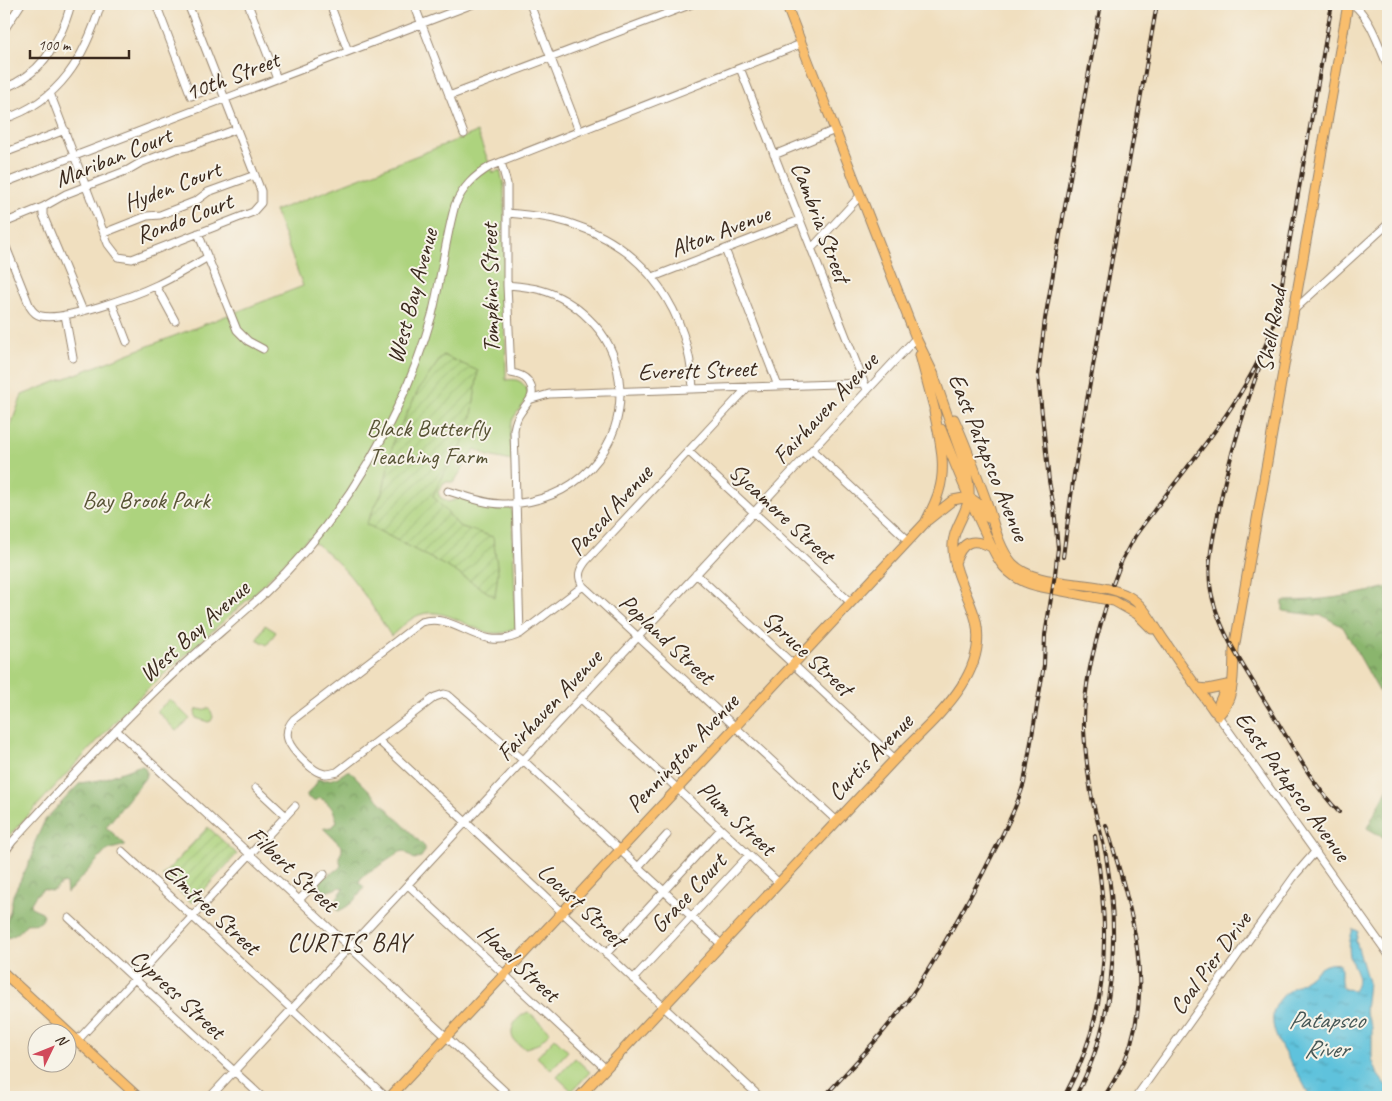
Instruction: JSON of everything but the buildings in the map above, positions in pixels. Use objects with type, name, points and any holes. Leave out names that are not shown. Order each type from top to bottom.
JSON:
[{"type":"main road","name":"East Patapsco Avenue","points":[[786,4],[916,338],[956,424],[985,498],[1004,568],[1020,580],[1037,586],[1114,601],[1137,614],[1165,642],[1216,713]]},
{"type":"main road","name":"Shell Road","points":[[1216,713],[1233,663],[1348,4]]},
{"type":"main road","name":"East Patapsco Avenue","points":[[916,338],[934,411],[969,497],[997,547]]},
{"type":"main road","name":"Curtis Avenue","points":[[580,1097],[954,697],[964,684],[971,670],[978,639],[976,623],[955,563],[953,541],[969,497],[969,485],[965,467],[932,371]]},
{"type":"main road","name":"Pennington Avenue","points":[[388,1097],[925,523],[936,500],[942,478],[942,459],[934,411]]},
{"type":"main road","points":[[925,523],[952,500],[969,497]]},
{"type":"main road","points":[[955,563],[960,549],[970,542],[976,541],[997,547]]},
{"type":"main road","name":"Shell Road","points":[[1216,713],[1224,710],[1231,689],[1234,671],[1233,663]]},
{"type":"main road","points":[[1198,688],[1208,689],[1227,685]]},
{"type":"main road","points":[[4,973],[59,1024]]},
{"type":"main road","points":[[78,1042],[138,1097]]},
{"type":"street","points":[[4,30],[20,4]]},
{"type":"street","points":[[4,88],[33,72],[46,58],[64,25],[71,4]]},
{"type":"street","points":[[4,106],[6,118],[36,104],[62,82],[89,41],[101,4]]},
{"type":"street","points":[[156,4],[191,96],[220,85]]},
{"type":"street","points":[[188,4],[254,175]]},
{"type":"street","points":[[248,4],[277,79]]},
{"type":"street","points":[[330,4],[348,51]]},
{"type":"street","points":[[414,4],[464,134]]},
{"type":"street","name":"10th Street","points":[[4,183],[473,4]]},
{"type":"street","points":[[530,4],[579,131]]},
{"type":"street","points":[[449,96],[692,4]]},
{"type":"street","points":[[1354,4],[1369,22],[1388,66]]},
{"type":"street","name":"West Bay Avenue","points":[[4,853],[116,730],[162,685],[275,583],[320,532],[357,482],[397,408],[421,349],[431,316],[452,219],[460,194],[473,178],[491,166],[801,44]]},
{"type":"street","name":"Cambria Street","points":[[740,68],[867,390]]},
{"type":"street","points":[[50,93],[104,233]]},
{"type":"street","name":"Mariban Court","points":[[4,222],[43,207],[66,194],[128,170],[140,163],[237,129]]},
{"type":"street","points":[[4,153],[65,130]]},
{"type":"street","points":[[774,155],[835,130]]},
{"type":"street","name":"Tompkins Street","points":[[501,162],[506,176],[507,285],[511,373],[526,379],[532,389],[532,399]]},
{"type":"street","name":"Rondo Court","points":[[104,233],[108,244],[118,257],[132,259],[253,212],[261,203],[261,191],[254,175]]},
{"type":"street","name":"Hyden Court","points":[[104,233],[147,216],[160,215],[196,201],[208,192],[254,175]]},
{"type":"street","points":[[811,249],[860,196]]},
{"type":"street","points":[[43,207],[44,215],[83,311]]},
{"type":"street","points":[[507,213],[535,216],[575,224],[617,245],[631,256],[653,277],[671,308],[683,334],[690,358],[693,388]]},
{"type":"street","name":"Alton Avenue","points":[[653,277],[800,220]]},
{"type":"street","points":[[1295,309],[1388,224]]},
{"type":"street","points":[[198,233],[236,330],[262,349]]},
{"type":"street","points":[[4,242],[30,307],[36,315],[48,317],[65,315],[112,303],[156,286],[208,257]]},
{"type":"street","points":[[725,249],[778,386]]},
{"type":"street","points":[[448,491],[494,504],[530,502],[556,493],[580,480],[590,470],[612,435],[619,413],[620,391],[616,363],[611,349],[594,323],[583,312],[554,294],[507,285]]},
{"type":"street","points":[[156,286],[174,321]]},
{"type":"street","points":[[112,303],[127,342]]},
{"type":"street","points":[[65,315],[73,358]]},
{"type":"street","name":"Fairhaven Avenue","points":[[210,1097],[916,338]]},
{"type":"street","name":"Everett Street","points":[[532,399],[549,394],[864,383]]},
{"type":"street","name":"Pascal Avenue","points":[[379,741],[337,772],[325,774],[309,766],[294,751],[287,738],[288,728],[294,719],[421,622],[435,619],[492,640],[508,639],[520,634],[583,586],[579,575],[586,561],[748,387]]},
{"type":"street","points":[[520,634],[514,443],[515,424],[521,411],[532,399]]},
{"type":"street","points":[[812,450],[908,540]]},
{"type":"street","name":"Sycamore Street","points":[[688,452],[850,602]]},
{"type":"street","name":"Spruce Street","points":[[696,574],[895,759]]},
{"type":"street","name":"Popland Street","points":[[583,586],[837,821]]},
{"type":"street","points":[[379,741],[435,697],[444,694],[452,697],[523,760],[722,945]]},
{"type":"street","name":"Plum Street","points":[[580,699],[779,883]]},
{"type":"street","name":"East Patapsco Avenue","points":[[1216,713],[1388,954]]},
{"type":"street","name":"Filbert Street","points":[[116,730],[511,1097]]},
{"type":"street","name":"Locust Street","points":[[379,741],[760,1097]]},
{"type":"street","points":[[256,788],[286,816]]},
{"type":"street","points":[[78,1040],[295,806]]},
{"type":"street","points":[[606,954],[722,829]]},
{"type":"street","points":[[638,867],[667,835]]},
{"type":"street","name":"West Bay Avenue","points":[[4,848],[12,842]]},
{"type":"street","name":"Elmtree Street","points":[[122,851],[388,1097]]},
{"type":"street","name":"Coal Pier Drive","points":[[1136,1097],[1296,874],[1315,852]]},
{"type":"street","name":"Grace Court","points":[[633,979],[749,854]]},
{"type":"street","points":[[299,900],[324,874]]},
{"type":"street","name":"Hazel Street","points":[[408,885],[606,1069]]},
{"type":"street","name":"Cypress Street","points":[[69,918],[262,1097]]},
{"type":"green space","name":"Bay Brook Park","points":[[477,132],[493,173],[500,170],[504,186],[506,380],[520,382],[524,385],[528,395],[527,400],[514,417],[511,426],[512,461],[488,456],[475,449],[454,482],[444,482],[438,492],[440,497],[448,502],[461,498],[512,509],[516,627],[504,633],[492,633],[444,615],[432,613],[415,617],[391,636],[351,577],[332,557],[308,538],[255,593],[128,708],[4,841],[4,444],[22,395],[303,286],[275,211]]},
{"type":"green space","name":"Black Butterfly Teaching Farm","points":[[443,355],[478,371],[472,416],[458,455],[443,474],[433,496],[459,526],[493,537],[498,572],[495,597],[453,570],[366,524],[383,491],[394,439],[419,389]]},
{"type":"green space","points":[[1388,587],[1388,707],[1343,627],[1323,616],[1283,611],[1283,601],[1336,597]]},
{"type":"green space","points":[[265,625],[276,632],[267,645],[257,639]]},
{"type":"green space","points":[[170,699],[190,719],[176,731],[157,711]]},
{"type":"green space","points":[[208,708],[213,717],[211,721],[208,722],[196,718],[195,711]]},
{"type":"green space","points":[[143,766],[145,769],[145,778],[106,827],[126,845],[107,850],[67,893],[66,884],[63,883],[53,891],[43,889],[36,895],[30,905],[42,912],[44,915],[42,921],[26,924],[17,934],[5,938],[4,928],[10,912],[13,895],[33,855],[34,844],[45,820],[80,783],[100,780]]},
{"type":"green space","points":[[350,771],[425,847],[425,851],[421,857],[414,859],[404,851],[400,852],[361,878],[359,882],[364,887],[362,891],[349,905],[338,911],[334,905],[344,888],[341,887],[325,892],[319,886],[320,880],[341,866],[339,857],[342,847],[323,828],[332,827],[337,822],[336,818],[327,802],[320,798],[314,801],[307,797],[307,794],[315,786],[318,779],[334,779]]},
{"type":"green space","points":[[1388,788],[1388,840],[1367,828]]},
{"type":"green space","points":[[208,827],[237,854],[192,903],[162,876]]},
{"type":"green space","points":[[528,1012],[550,1032],[538,1044],[526,1048],[514,1041],[512,1030],[517,1020]]},
{"type":"green space","points":[[555,1038],[568,1051],[551,1070],[537,1057]]},
{"type":"green space","points":[[575,1058],[590,1072],[572,1091],[557,1077]]},
{"type":"water","name":"Patapsco River","points":[[1353,929],[1358,931],[1356,941],[1368,982],[1365,1012],[1372,1027],[1372,1059],[1378,1075],[1388,1088],[1388,1097],[1309,1097],[1276,1035],[1273,1022],[1275,1009],[1287,992],[1328,964],[1340,964],[1342,986],[1344,989],[1354,990],[1358,981],[1349,949]]},
{"type":"railway","points":[[824,1097],[889,1025],[923,978],[983,873],[1011,818],[1024,783],[1044,665],[1045,635],[1058,548],[1038,376],[1045,319],[1101,4]]},
{"type":"railway","points":[[1063,557],[1074,474],[1157,4]]},
{"type":"railway","points":[[1113,584],[1122,560],[1135,536],[1226,415],[1257,364],[1271,332],[1279,300],[1332,4]]},
{"type":"railway","points":[[1259,368],[1236,440],[1222,495],[1210,557],[1211,589],[1217,614],[1237,656],[1301,762],[1339,812]]},
{"type":"railway","points":[[1075,1097],[1099,1040],[1111,980],[1113,917],[1110,886],[1106,856],[1091,793],[1084,729],[1087,682],[1106,606]]},
{"type":"railway","points":[[1104,1097],[1120,1071],[1129,1050],[1137,1016],[1139,988],[1135,933],[1122,878],[1106,825]]},
{"type":"railway","points":[[1064,1097],[1074,1078],[1089,1038],[1095,1017],[1102,974],[1104,919],[1095,836]]},
{"type":"district","name":"CURTIS BAY","points":[[349,943]]}]
